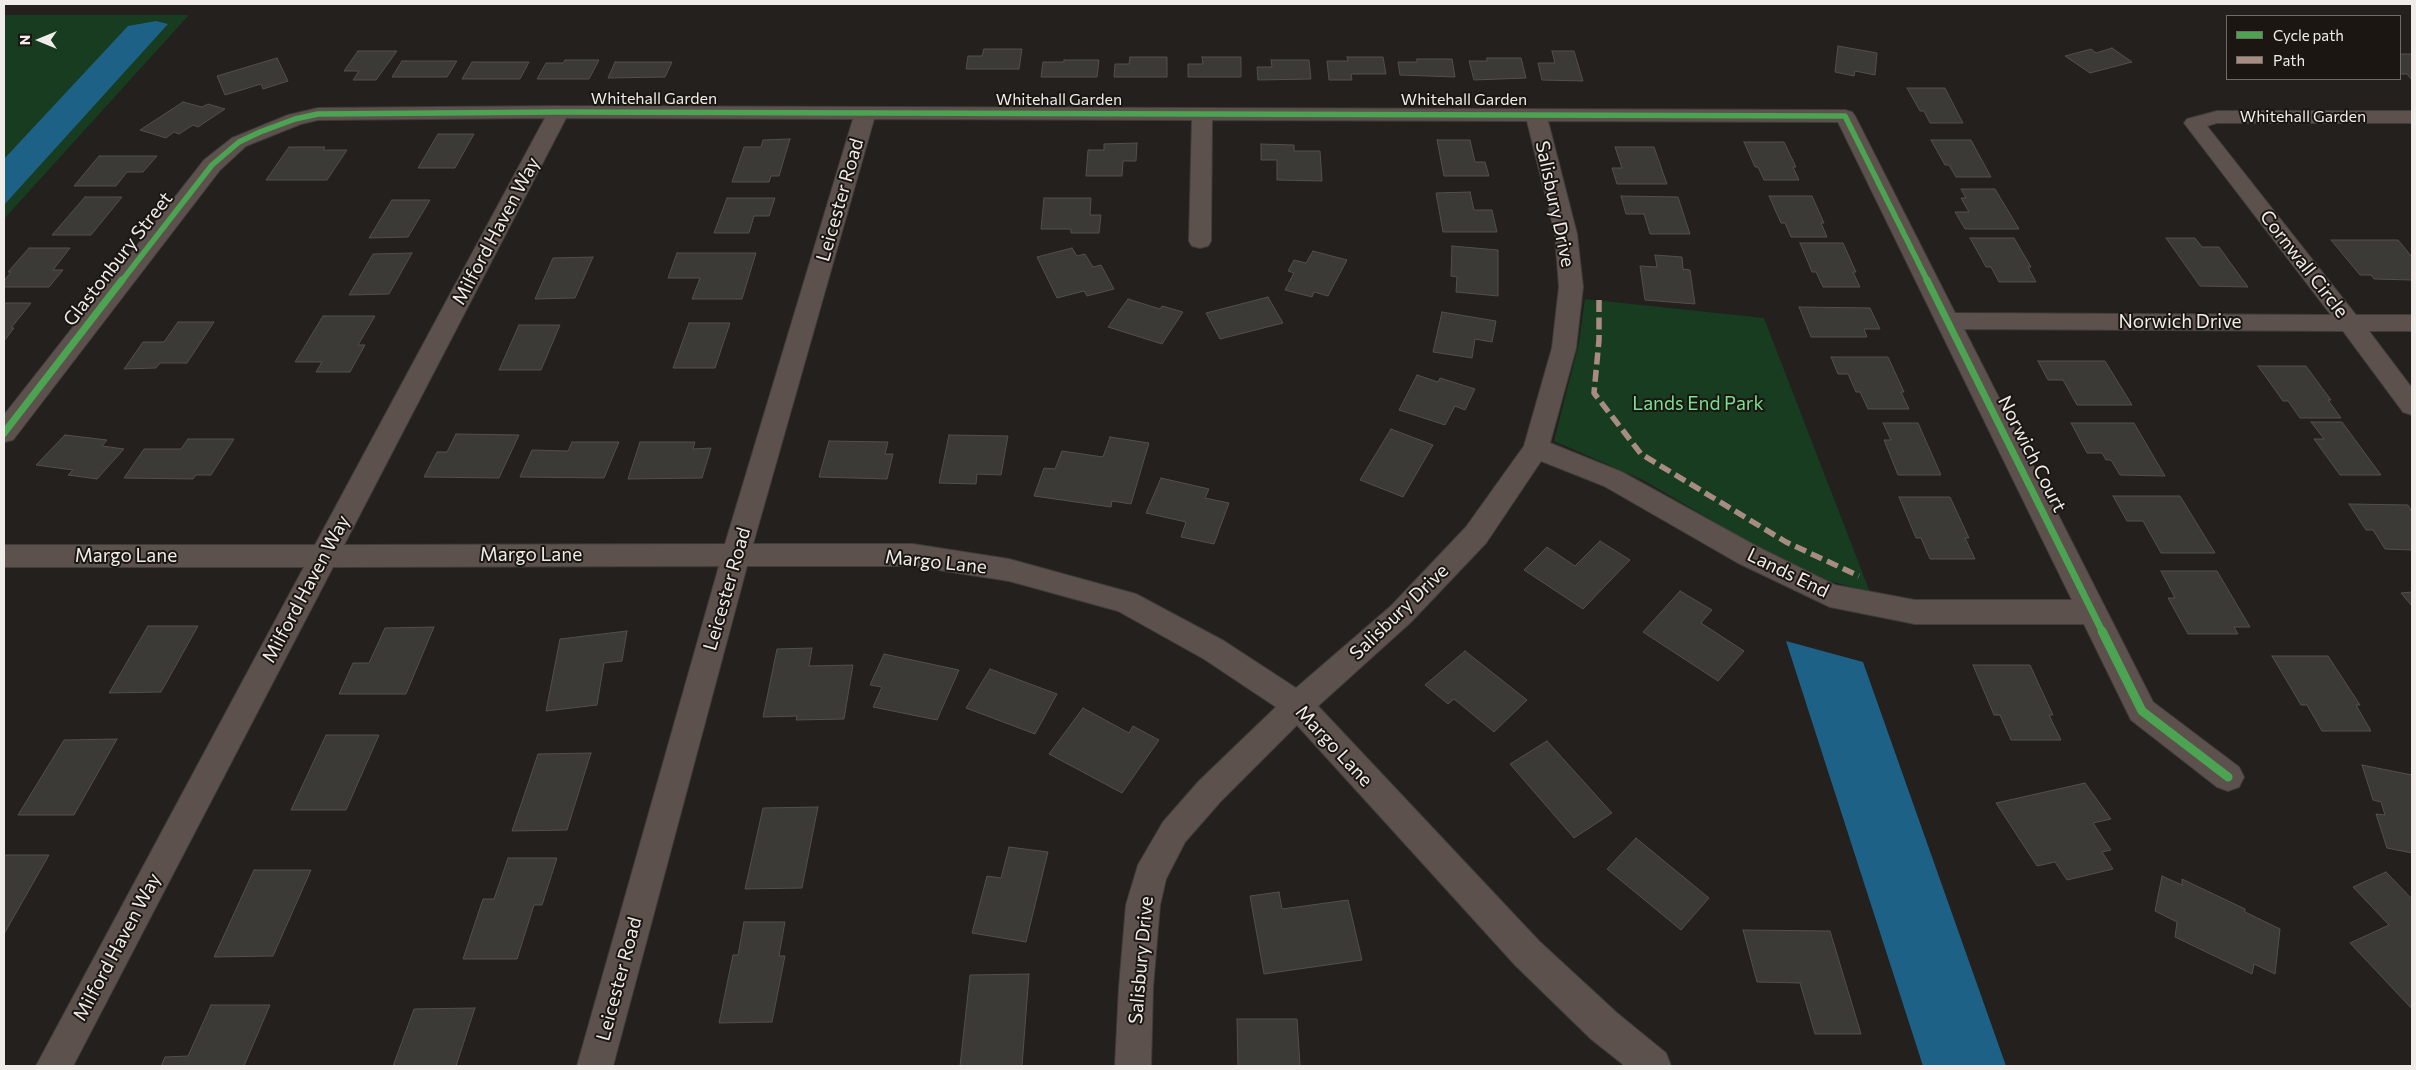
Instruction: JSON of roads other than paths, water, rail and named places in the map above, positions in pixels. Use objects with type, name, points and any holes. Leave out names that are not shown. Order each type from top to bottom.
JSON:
[{"type":"street","name":"Whitehall Garden","points":[[275,125],[310,116],[344,112],[1845,116]]},
{"type":"street","name":"Milford Haven Way","points":[[54,1066],[559,112]]},
{"type":"street","name":"Leicester Road","points":[[595,1066],[736,555],[865,113]]},
{"type":"street","points":[[1200,241],[1202,114]]},
{"type":"street","name":"Salisbury Drive","points":[[1133,1066],[1139,934],[1143,905],[1154,869],[1174,832],[1210,790],[1298,705],[1401,614],[1476,535],[1536,448],[1564,348],[1570,317],[1571,287],[1566,234],[1536,114]]},
{"type":"street","name":"Norwich Court","points":[[1845,116],[2142,711],[2228,777]]},
{"type":"street","name":"Whitehall Garden","points":[[2194,122],[2217,117],[2412,117]]},
{"type":"street","name":"Cornwall Circle","points":[[2194,122],[2412,406]]},
{"type":"street","name":"Glastonbury Street","points":[[4,433],[212,165],[239,142],[275,125]]},
{"type":"street","name":"Norwich Drive","points":[[1947,321],[2412,323]]},
{"type":"street","name":"Lands End","points":[[1536,448],[1613,479],[1748,555],[1830,596],[1915,612],[2093,612]]},
{"type":"street","name":"Margo Lane","points":[[4,556],[913,555],[1009,570],[1126,602],[1214,650],[1298,705],[1527,953],[1604,1026],[1653,1066]]},
{"type":"water","points":[[156,21],[168,24],[4,205],[4,159],[128,26]]},
{"type":"water","points":[[1786,641],[1863,662],[2006,1066],[1923,1066]]},
{"type":"park label","name":"Lands End Park","points":[[1698,404]]}]
